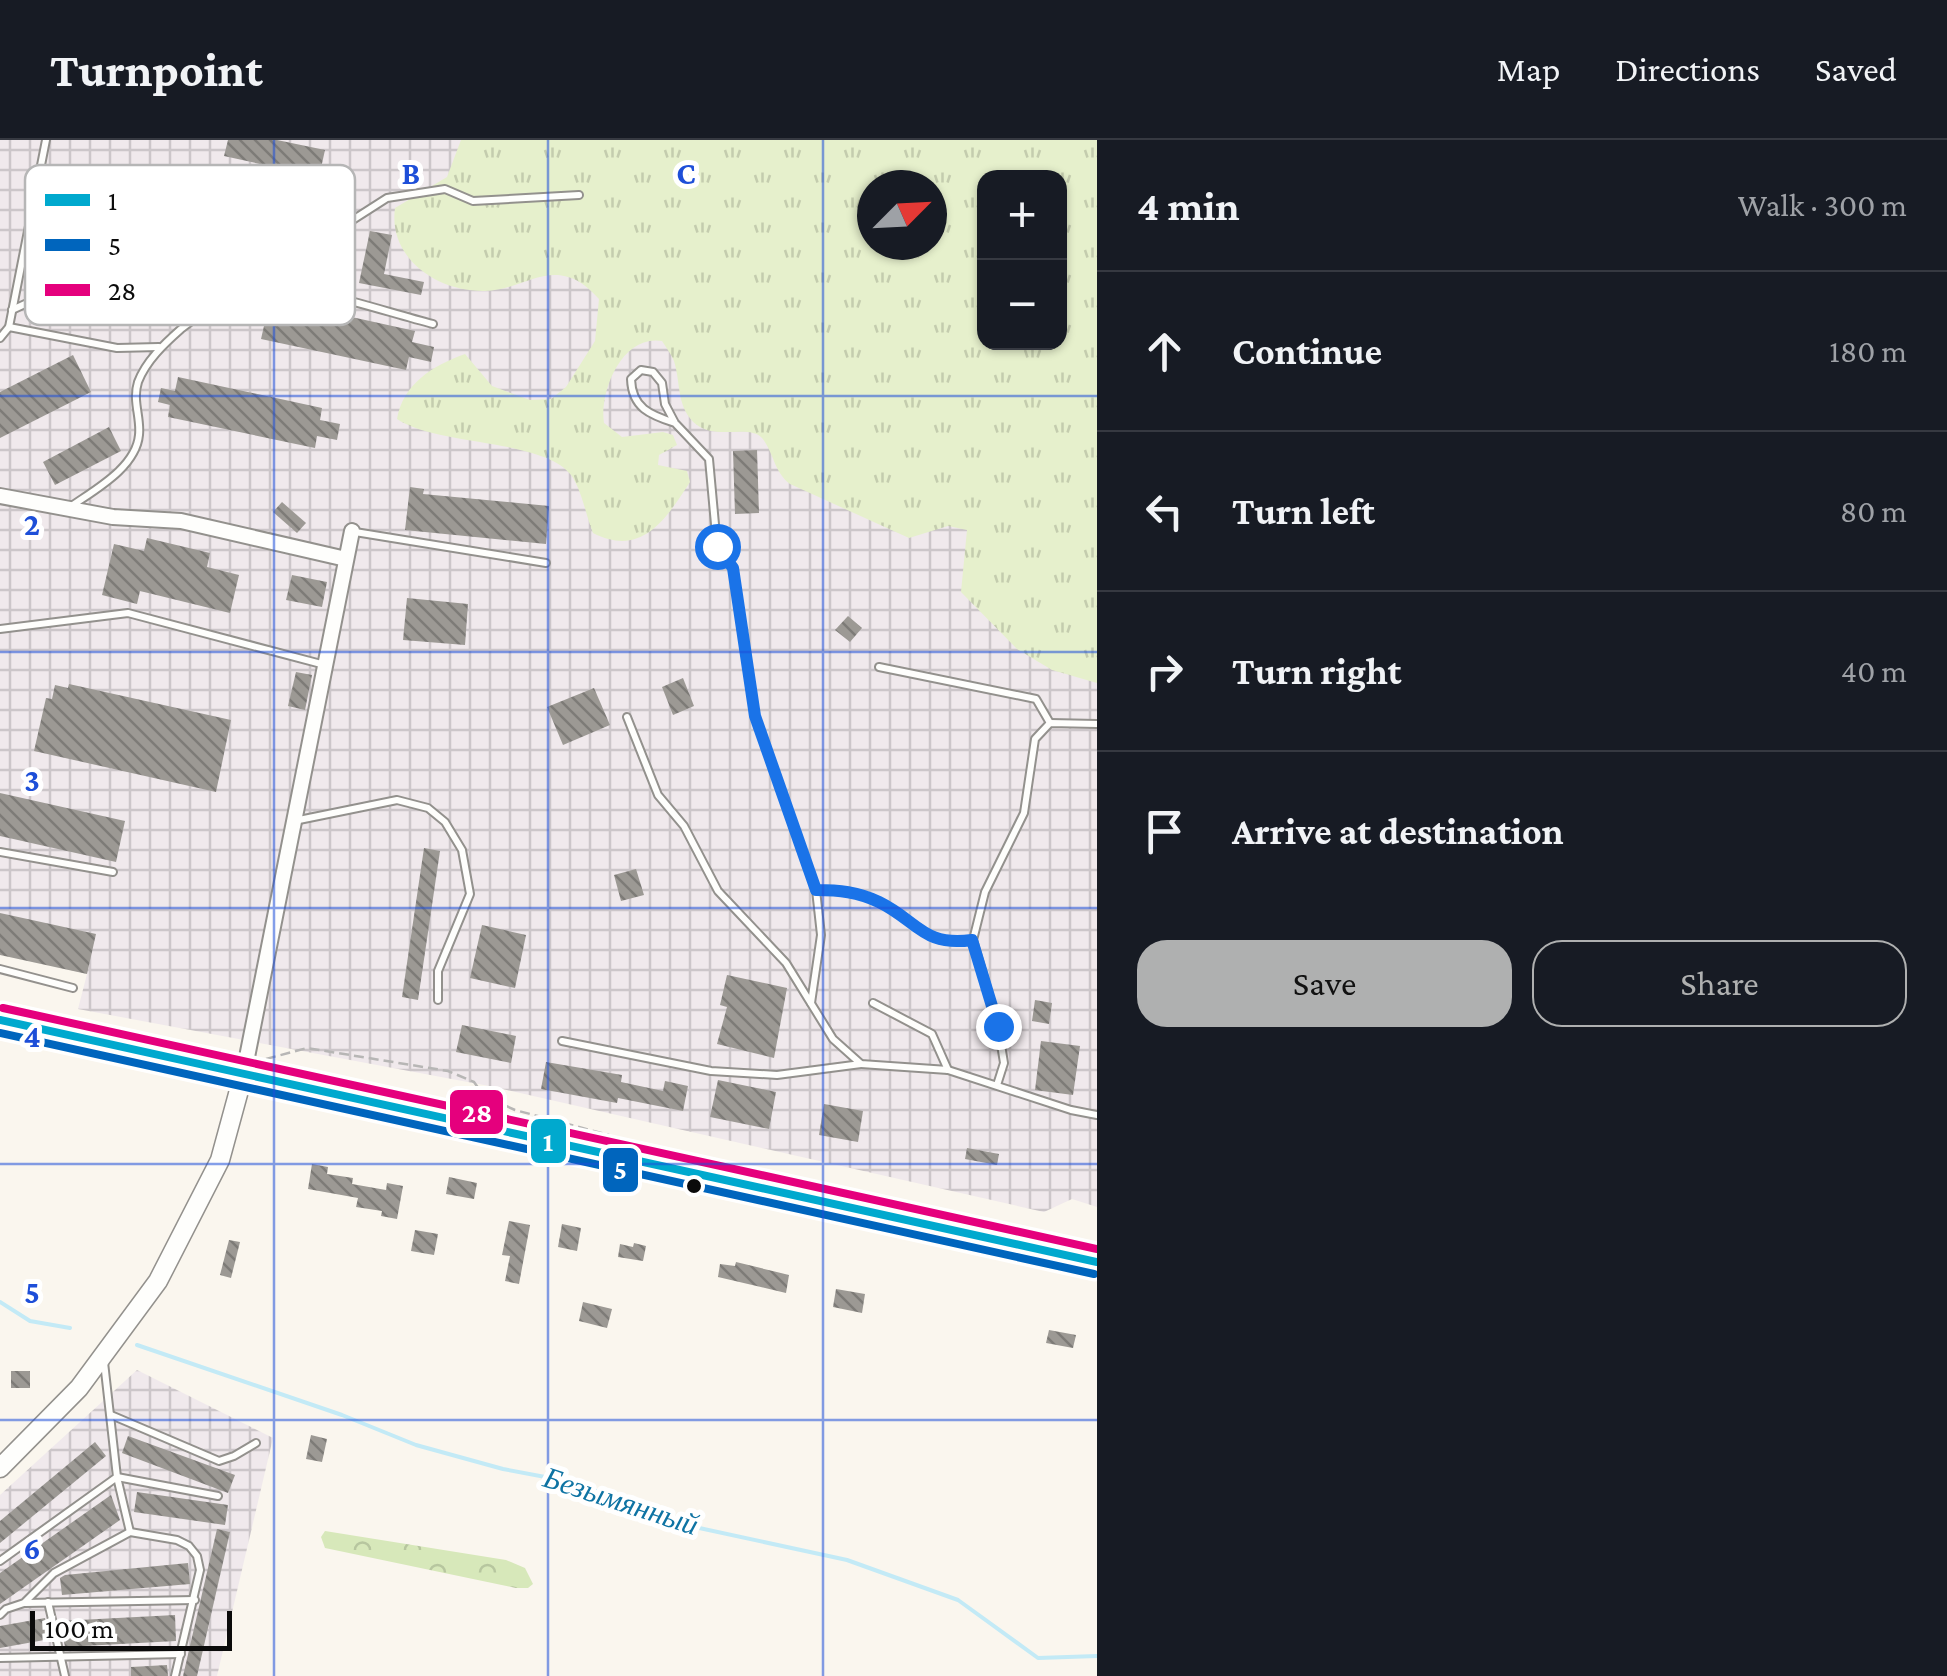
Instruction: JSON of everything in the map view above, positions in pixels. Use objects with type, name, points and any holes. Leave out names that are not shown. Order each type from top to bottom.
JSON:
[{"type":"highway","points":[[0,1020],[245,1065],[1097,1262]]},
{"type":"street","points":[[0,496],[113,518],[181,521],[346,559]]},
{"type":"street","points":[[0,1468],[55,1416],[158,1280],[220,1160],[245,1065],[352,531]]},
{"type":"lane","points":[[41,165],[46,140]]},
{"type":"lane","points":[[355,218],[387,198],[445,189],[473,201],[579,195]]},
{"type":"lane","points":[[0,338],[8,328],[25,245]]},
{"type":"lane","points":[[12,310],[25,304]]},
{"type":"lane","points":[[355,306],[433,324]]},
{"type":"lane","points":[[68,509],[110,480],[130,455],[140,436],[134,404],[138,381],[159,347],[186,325]]},
{"type":"lane","points":[[8,328],[118,348],[159,347]]},
{"type":"lane","points":[[675,423],[640,407],[632,392],[631,379],[641,370],[653,372],[662,383],[665,404],[675,423],[709,459],[717,546],[733,568],[755,716],[816,890],[821,936],[811,1003]]},
{"type":"lane","points":[[352,531],[546,563]]},
{"type":"lane","points":[[0,629],[128,613],[325,665]]},
{"type":"lane","points":[[878,667],[1036,699],[1050,723]]},
{"type":"lane","points":[[627,717],[658,795],[684,826],[718,891],[786,963],[833,1039],[861,1064]]},
{"type":"lane","points":[[998,1085],[1004,1062],[998,1026],[972,940],[984,892],[1024,812],[1036,739],[1050,723],[1097,724]]},
{"type":"lane","points":[[293,822],[397,800],[428,808],[445,822],[462,850],[470,894],[438,971],[438,1000]]},
{"type":"lane","points":[[0,852],[114,872]]},
{"type":"lane","points":[[816,890],[847,890],[880,902],[926,934],[949,944],[972,940]]},
{"type":"lane","points":[[0,970],[74,988]]},
{"type":"lane","points":[[873,1003],[932,1034],[948,1070]]},
{"type":"lane","points":[[562,1041],[711,1070],[777,1074],[861,1064],[948,1070],[1097,1115]]},
{"type":"lane","points":[[103,1356],[117,1477],[130,1532]]},
{"type":"lane","points":[[109,1414],[218,1461],[256,1443]]},
{"type":"lane","points":[[0,1561],[117,1477],[218,1496]]},
{"type":"lane","points":[[0,1615],[24,1602],[54,1573],[130,1532],[177,1540],[190,1546],[200,1570],[176,1676]]},
{"type":"lane","points":[[24,1602],[194,1600]]},
{"type":"lane","points":[[48,1602],[65,1676]]},
{"type":"lane","points":[[0,1658],[181,1654]]},
{"type":"path","points":[[245,1065],[307,1048],[448,1071],[474,1082],[484,1096],[515,1110],[618,1137]]},
{"type":"shaded area","points":[[0,140],[596,140],[1097,539],[1097,1207],[1072,1199],[1044,1212],[489,1086],[78,1009],[87,974],[0,953]]},
{"type":"shaded area","points":[[137,1370],[273,1438],[217,1676],[0,1676],[0,1495]]},
{"type":"green space","points":[[461,140],[1097,140],[1097,683],[1052,670],[1017,649],[961,592],[967,530],[948,526],[909,538],[790,484],[757,434],[713,431],[697,425],[686,411],[674,361],[662,341],[635,346],[625,356],[610,382],[603,410],[604,423],[622,437],[663,432],[673,435],[677,445],[659,455],[658,465],[687,471],[690,482],[672,509],[639,538],[610,540],[593,533],[575,481],[557,463],[515,449],[415,428],[397,419],[412,386],[441,364],[465,354],[492,386],[530,400],[551,399],[566,387],[595,341],[599,299],[584,285],[555,275],[485,291],[467,290],[434,278],[419,269],[399,242],[395,208],[447,177]]},
{"type":"green space","points":[[325,1531],[506,1560],[525,1568],[533,1584],[516,1588],[325,1548],[321,1537]]},
{"type":"building","points":[[228,140],[277,140],[325,150],[322,165],[265,165],[224,156]]},
{"type":"building","points":[[370,231],[392,235],[384,274],[424,282],[421,295],[359,283]]},
{"type":"building","points":[[355,318],[415,331],[412,342],[434,347],[431,362],[409,357],[406,370],[261,339],[264,326],[259,325],[355,325]]},
{"type":"building","points":[[73,355],[91,392],[0,438],[0,392]]},
{"type":"building","points":[[178,377],[322,408],[320,420],[340,424],[337,440],[317,436],[315,448],[168,417],[170,405],[158,402],[161,388],[175,391]]},
{"type":"building","points":[[109,427],[121,451],[55,485],[43,462]]},
{"type":"building","points":[[757,450],[759,513],[735,514],[733,451]]},
{"type":"building","points":[[410,487],[424,489],[423,494],[549,506],[546,544],[405,530]]},
{"type":"building","points":[[282,502],[306,523],[297,533],[273,512]]},
{"type":"building","points":[[147,538],[210,553],[207,567],[239,575],[230,613],[140,591],[137,604],[102,595],[114,544],[144,551]]},
{"type":"building","points":[[292,575],[327,582],[322,607],[286,600]]},
{"type":"building","points":[[407,598],[468,604],[465,645],[403,640]]},
{"type":"building","points":[[848,616],[862,628],[850,642],[835,630]]},
{"type":"building","points":[[296,672],[312,675],[305,710],[288,706]]},
{"type":"building","points":[[683,678],[694,706],[673,715],[662,687]]},
{"type":"building","points":[[69,684],[231,720],[216,792],[34,751],[46,698],[52,699],[55,685],[68,688]]},
{"type":"building","points":[[594,688],[610,725],[563,745],[547,707]]},
{"type":"building","points":[[0,793],[125,821],[116,862],[0,836]]},
{"type":"building","points":[[424,848],[440,851],[418,1000],[402,997]]},
{"type":"building","points":[[636,869],[644,895],[621,901],[614,875]]},
{"type":"building","points":[[0,913],[96,934],[87,974],[0,955]]},
{"type":"building","points":[[482,925],[526,935],[515,988],[470,978]]},
{"type":"building","points":[[727,975],[787,988],[774,1058],[717,1044],[727,1007],[720,1005]]},
{"type":"building","points":[[1035,1000],[1052,1003],[1049,1024],[1032,1021]]},
{"type":"building","points":[[462,1025],[516,1036],[511,1063],[456,1052]]},
{"type":"building","points":[[1041,1041],[1080,1046],[1073,1095],[1035,1090]]},
{"type":"building","points":[[546,1062],[622,1075],[621,1082],[663,1091],[665,1081],[688,1086],[683,1111],[541,1089]]},
{"type":"building","points":[[718,1080],[776,1092],[769,1129],[710,1117]]},
{"type":"building","points":[[824,1104],[863,1111],[858,1142],[819,1135]]},
{"type":"building","points":[[967,1148],[999,1154],[997,1165],[965,1159]]},
{"type":"building","points":[[312,1164],[328,1167],[327,1174],[353,1178],[352,1184],[386,1190],[387,1183],[403,1186],[397,1219],[381,1216],[382,1211],[356,1207],[358,1198],[308,1189]]},
{"type":"building","points":[[449,1177],[477,1183],[474,1199],[446,1194]]},
{"type":"building","points":[[509,1221],[530,1225],[519,1284],[505,1281],[510,1256],[502,1255]]},
{"type":"building","points":[[562,1224],[581,1228],[577,1251],[558,1247]]},
{"type":"building","points":[[415,1230],[438,1234],[434,1255],[411,1251]]},
{"type":"building","points":[[229,1240],[240,1242],[231,1278],[220,1275]]},
{"type":"building","points":[[634,1243],[646,1246],[643,1261],[618,1257],[620,1244],[633,1247]]},
{"type":"building","points":[[736,1262],[789,1275],[786,1293],[718,1277],[720,1264],[735,1266]]},
{"type":"building","points":[[836,1289],[865,1294],[862,1313],[833,1307]]},
{"type":"building","points":[[583,1302],[612,1309],[607,1328],[579,1321]]},
{"type":"building","points":[[1049,1330],[1076,1335],[1073,1348],[1046,1343]]},
{"type":"building","points":[[11,1371],[30,1371],[30,1388],[11,1388]]},
{"type":"building","points":[[311,1435],[327,1439],[322,1462],[306,1459]]},
{"type":"building","points":[[128,1436],[235,1475],[228,1493],[122,1453]]},
{"type":"building","points":[[95,1442],[106,1456],[0,1543],[0,1521]]},
{"type":"building","points":[[137,1492],[228,1505],[225,1525],[134,1512]]},
{"type":"building","points":[[111,1495],[120,1520],[0,1604],[0,1573]]},
{"type":"building","points":[[217,1529],[230,1532],[197,1676],[183,1676]]},
{"type":"building","points":[[188,1563],[190,1584],[62,1595],[60,1578],[65,1575]]},
{"type":"building","points":[[175,1615],[176,1641],[65,1647],[60,1621]]},
{"type":"building","points":[[45,1618],[50,1639],[0,1648],[0,1626]]},
{"type":"building","points":[[167,1665],[168,1676],[131,1676],[131,1667]]},
{"type":"waterway","name":"Безымянный","points":[[0,1302],[30,1321],[70,1328]]},
{"type":"waterway","name":"Безымянный","points":[[137,1345],[342,1415],[416,1445],[503,1469],[572,1482],[690,1526],[847,1560],[958,1600],[1038,1658],[1097,1656]]},
{"type":"transit line","name":"28","points":[[3,1008],[1097,1249]]},
{"type":"transit line","name":"1","points":[[0,1020],[1097,1262]]},
{"type":"transit line","name":"5","points":[[0,1033],[1094,1274]]},
{"type":"route","points":[[717,546],[733,568],[755,716],[816,890],[847,890],[880,902],[926,934],[949,944],[972,940],[998,1026]]}]
